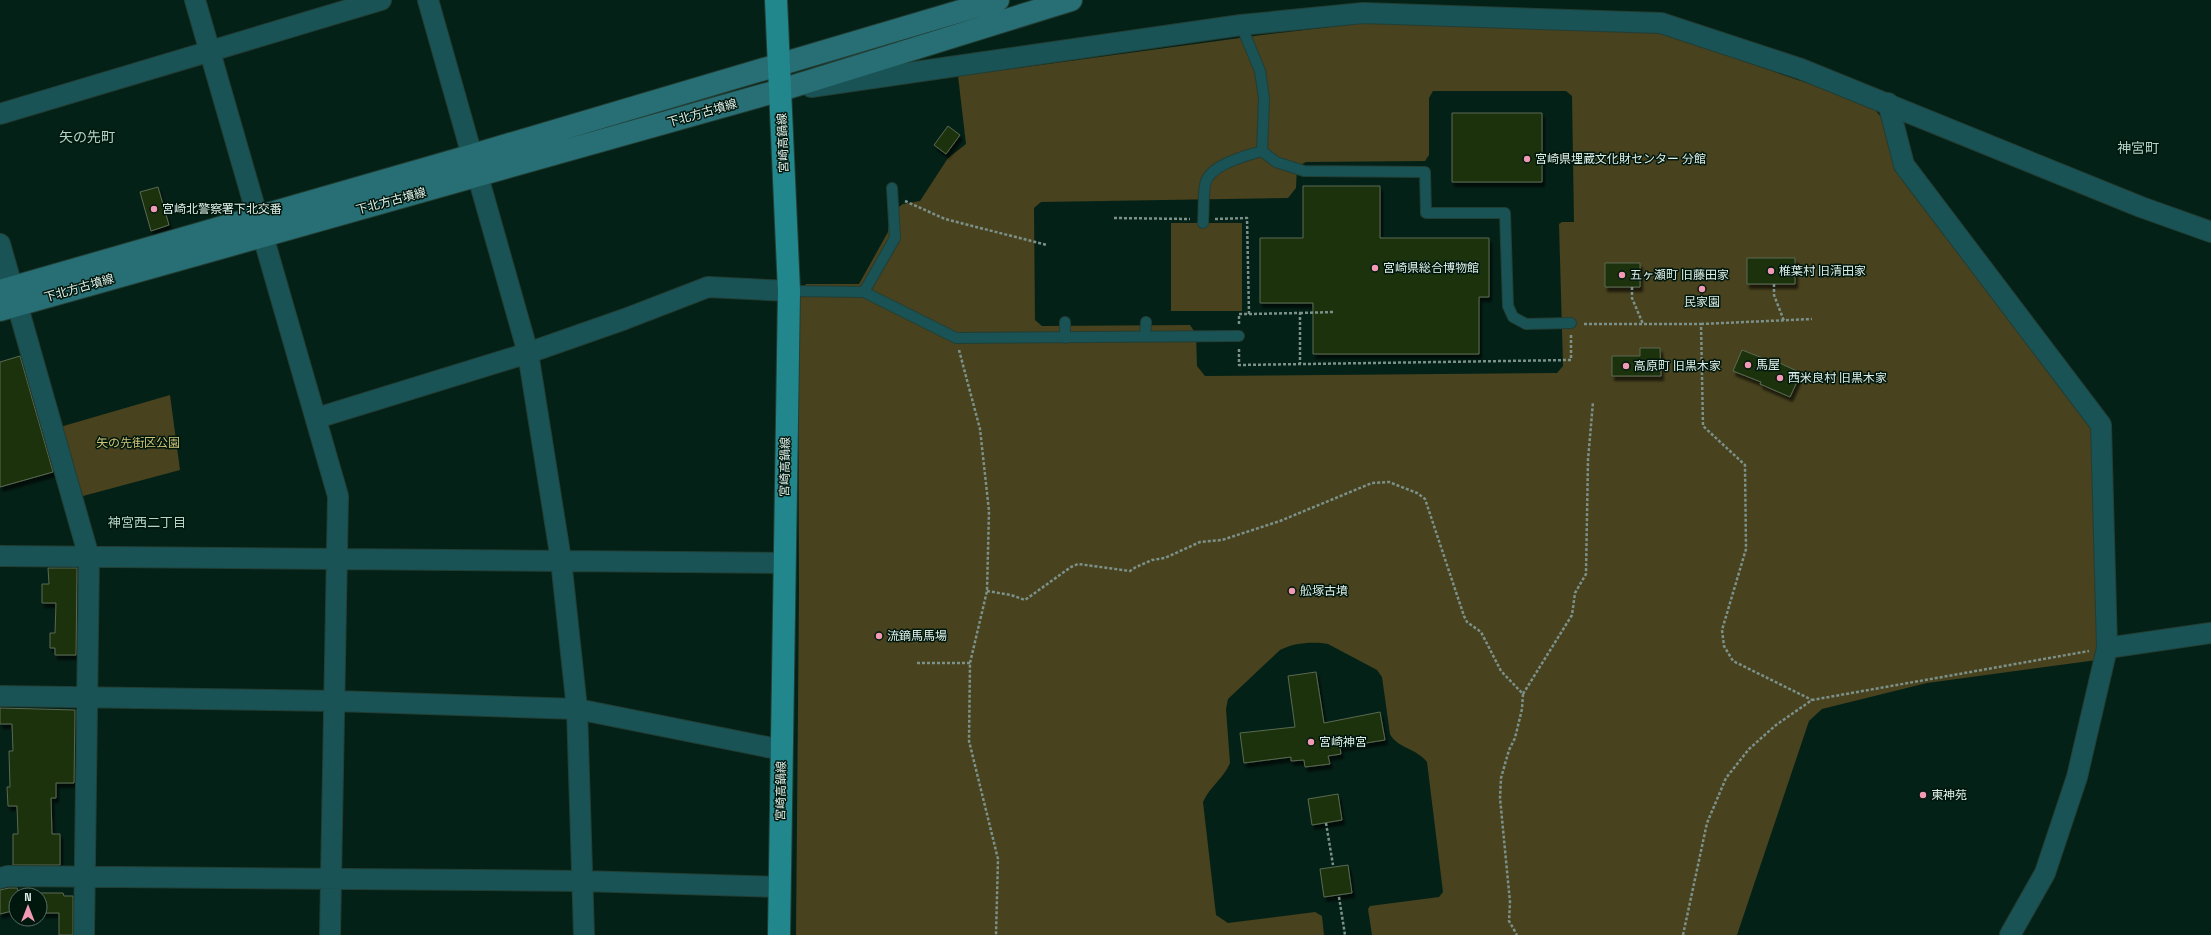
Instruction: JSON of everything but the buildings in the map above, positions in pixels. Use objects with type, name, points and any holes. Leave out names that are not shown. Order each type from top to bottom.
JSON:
[{"type":"main road","name":"宮崎高鍋線","points":[[776,0],[789,291],[779,935]]},
{"type":"main road","name":"下北方古墳線","points":[[8,298],[261,226],[473,155],[998,0]]},
{"type":"main road","name":"下北方古墳線","points":[[261,226],[478,176],[781,90],[1071,0]]},
{"type":"street","points":[[195,0],[317,418],[338,496],[336,701],[330,935]]},
{"type":"street","points":[[0,114],[381,0]]},
{"type":"street","points":[[428,0],[528,353],[561,560],[577,709],[584,935]]},
{"type":"street","points":[[781,90],[824,86],[1363,7],[1661,23],[1801,69],[1888,103],[2141,207],[2211,232]]},
{"type":"street","points":[[1888,103],[1904,165],[2101,424],[2107,648],[2077,777],[2045,873],[2010,935]]},
{"type":"street","points":[[0,244],[8,298],[89,556],[84,935]]},
{"type":"street","points":[[317,418],[528,353],[625,319],[708,287],[789,291]]},
{"type":"street","points":[[0,556],[784,563]]},
{"type":"street","points":[[2107,648],[2211,633]]},
{"type":"street","points":[[0,696],[87,696],[336,701],[577,709],[782,750]]},
{"type":"street","points":[[0,878],[8,876],[582,881],[780,887]]},
{"type":"lane","points":[[1240,25],[1260,71],[1264,98],[1262,150]]},
{"type":"lane","points":[[1204,221],[1205,183],[1217,168],[1262,150]]},
{"type":"lane","points":[[1262,150],[1276,162],[1304,171],[1426,172],[1426,213],[1505,213],[1508,306],[1513,318],[1526,324],[1570,323]]},
{"type":"lane","points":[[864,292],[895,238],[892,191]]},
{"type":"lane","points":[[789,291],[864,292],[956,338],[1239,336]]},
{"type":"lane","points":[[1065,322],[1065,338]]},
{"type":"lane","points":[[1145,337],[1146,322]]},
{"type":"path","points":[[892,191],[945,219],[1047,245]]},
{"type":"path","points":[[1114,218],[1204,221],[1247,218],[1248,314]]},
{"type":"path","points":[[1774,284],[1774,295],[1784,321]]},
{"type":"path","points":[[1632,286],[1632,298],[1643,324]]},
{"type":"path","points":[[1334,312],[1300,314],[1239,314],[1239,365],[1571,360],[1570,323],[1701,324],[1812,319]]},
{"type":"path","points":[[1300,314],[1300,364]]},
{"type":"path","points":[[1701,324],[1703,426],[1745,465],[1746,549],[1722,630],[1724,646],[1733,661],[1812,700]]},
{"type":"path","points":[[956,338],[980,429],[988,511],[987,591],[970,663],[969,741],[998,859],[996,935]]},
{"type":"path","points":[[1517,935],[1509,921],[1510,902],[1500,798],[1500,778],[1508,750],[1515,738],[1522,709],[1523,694],[1572,615],[1575,593],[1586,574],[1588,460],[1593,402]]},
{"type":"path","points":[[987,591],[1010,595],[1025,600],[1071,567],[1078,564],[1130,571],[1152,560],[1165,558],[1200,542],[1222,540],[1280,521],[1372,483],[1389,482],[1416,493],[1425,499],[1467,622],[1481,632],[1501,671],[1523,694]]},
{"type":"path","points":[[1683,935],[1707,823],[1726,778],[1749,749],[1776,725],[1812,700],[2107,648]]},
{"type":"path","points":[[917,663],[970,663]]},
{"type":"path","points":[[1326,823],[1333,865]]},
{"type":"path","points":[[1339,897],[1345,935]]},
{"type":"green space","points":[[1365,23],[1655,31],[1871,105],[1881,117],[1894,166],[2094,428],[2097,660],[1927,683],[1822,709],[1809,721],[1737,935],[1372,935],[1368,909],[1370,906],[1439,897],[1443,892],[1427,762],[1423,757],[1393,739],[1390,734],[1382,677],[1377,670],[1328,644],[1303,643],[1280,650],[1228,699],[1226,709],[1230,763],[1203,802],[1216,915],[1228,923],[1315,912],[1322,916],[1324,935],[796,935],[799,590],[798,295],[806,284],[859,284],[888,232],[890,213],[903,204],[920,201],[948,158],[966,144],[958,76],[1262,35]],"holes":[[[1433,91],[1566,91],[1572,96],[1574,222],[1562,222],[1559,224],[1563,366],[1557,373],[1205,376],[1197,366],[1196,334],[1190,325],[1042,326],[1035,320],[1034,208],[1041,202],[1288,198],[1296,188],[1297,167],[1306,162],[1425,161],[1429,155],[1429,98]]]},
{"type":"green space","points":[[1171,223],[1242,223],[1242,311],[1171,311]]},
{"type":"green space","name":"矢の先街区公園","points":[[170,395],[180,470],[83,496],[60,427]]},
{"type":"place","name":"宮崎県埋蔵文化財センター 分館","points":[[1527,159]]},
{"type":"place","name":"宮崎北警察署下北交番","points":[[154,209]]},
{"type":"place","name":"宮崎県総合博物館","points":[[1375,268]]},
{"type":"place","name":"椎葉村 旧清田家","points":[[1771,271]]},
{"type":"place","name":"五ヶ瀬町 旧藤田家","points":[[1622,275]]},
{"type":"place","name":"民家園","points":[[1702,289]]},
{"type":"place","name":"馬屋","points":[[1748,365]]},
{"type":"place","name":"高原町 旧黒木家","points":[[1626,366]]},
{"type":"place","name":"西米良村 旧黒木家","points":[[1780,378]]},
{"type":"place","name":"舩塚古墳","points":[[1292,591]]},
{"type":"place","name":"流鏑馬馬場","points":[[879,636]]},
{"type":"place","name":"宮崎神宮","points":[[1311,742]]},
{"type":"place","name":"東神苑","points":[[1923,795]]},
{"type":"district","name":"矢の先町","points":[[87,137]]},
{"type":"district","name":"神宮町","points":[[2138,148]]},
{"type":"district","name":"神宮西二丁目","points":[[147,522]]}]
